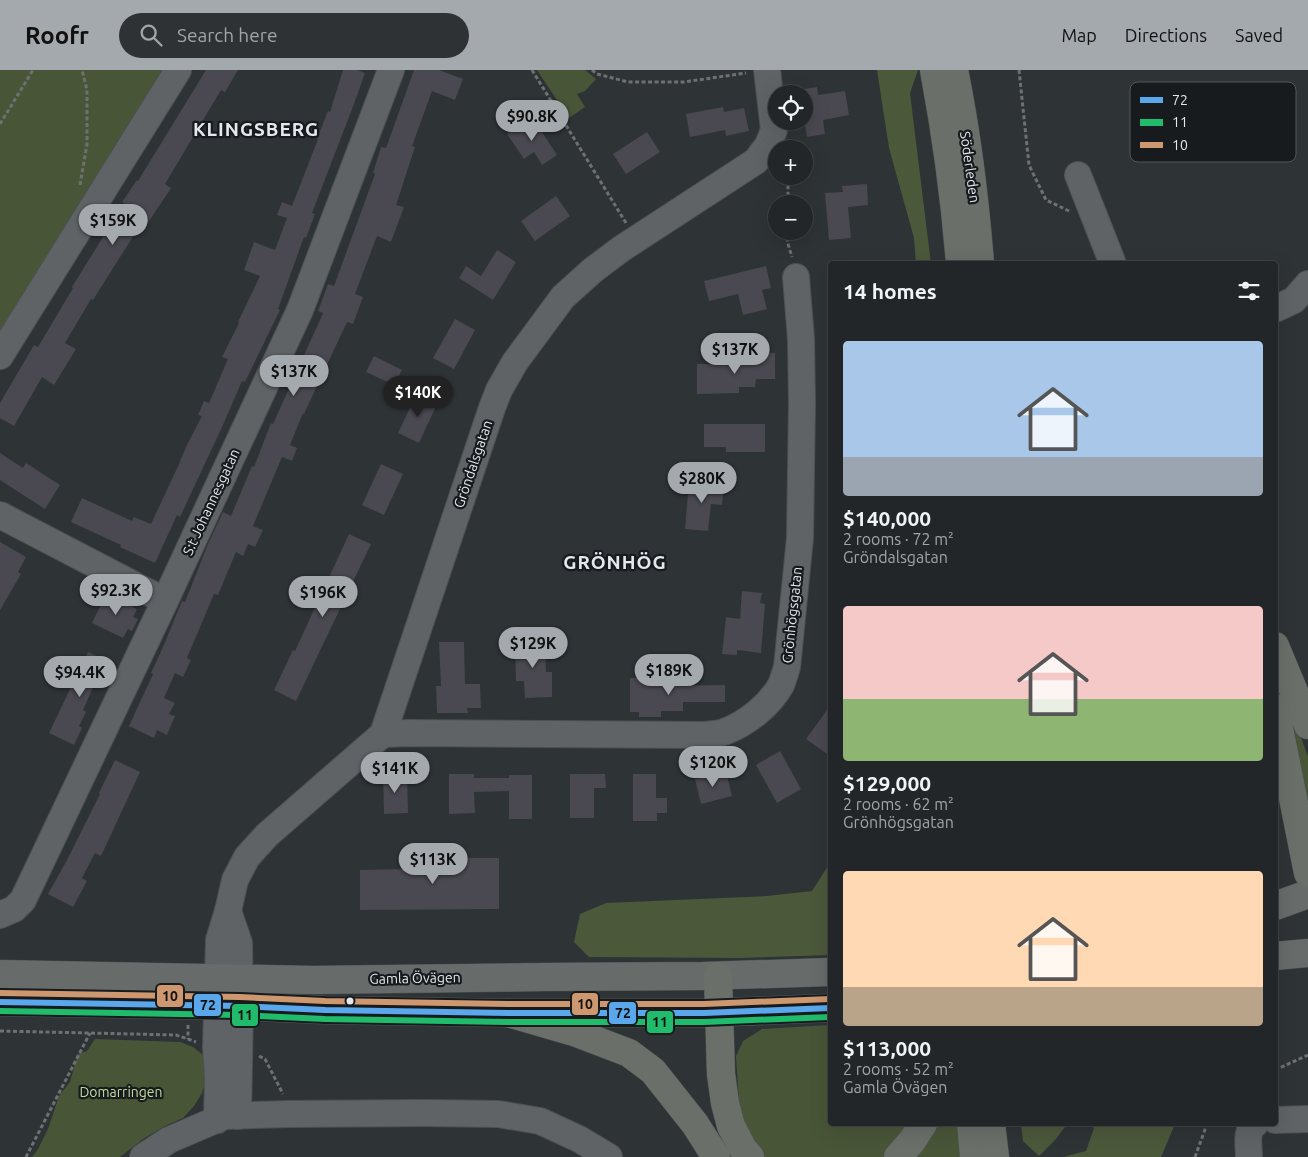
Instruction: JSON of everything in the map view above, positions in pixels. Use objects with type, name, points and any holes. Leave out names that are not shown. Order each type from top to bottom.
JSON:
[{"type":"highway","name":"Söderleden","points":[[934,70],[942,114],[960,261]]},
{"type":"highway","name":"Söderleden","points":[[954,70],[964,123],[977,220],[980,261]]},
{"type":"highway","points":[[1278,653],[1308,725]]},
{"type":"highway","points":[[1278,723],[1308,874]]},
{"type":"highway","points":[[711,976],[712,1013],[709,1123],[717,1157]]},
{"type":"highway","points":[[508,1013],[574,1032],[630,1052],[653,1071],[695,1124],[717,1157]]},
{"type":"highway","points":[[712,1013],[725,1103],[731,1126],[743,1149],[750,1157]]},
{"type":"highway","points":[[898,1157],[922,1126]]},
{"type":"highway","points":[[971,1126],[974,1157]]},
{"type":"highway","points":[[991,1126],[995,1157]]},
{"type":"main road","points":[[1278,905],[1308,894]]},
{"type":"main road","points":[[1308,900],[1308,914]]},
{"type":"main road","points":[[1278,956],[1308,953]]},
{"type":"main road","name":"Gamla Övägen","points":[[0,974],[313,980],[544,976],[711,976],[828,972]]},
{"type":"main road","points":[[0,1002],[229,1005],[324,1010],[508,1013],[712,1013],[828,1008]]},
{"type":"street","points":[[0,356],[178,70]]},
{"type":"street","name":"S:t Johannesgatan","points":[[0,915],[14,909],[23,900],[300,310],[391,70]]},
{"type":"street","name":"Gröndalsgatan","points":[[383,734],[499,390],[515,362],[563,297],[593,270],[636,238],[756,161],[768,145],[774,130],[758,71]]},
{"type":"street","points":[[1078,175],[1113,261]]},
{"type":"street","name":"Grönhögsgatan","points":[[383,734],[705,735],[723,732],[742,724],[772,698],[781,685],[787,667],[800,538],[802,403],[796,278]]},
{"type":"street","points":[[1278,308],[1294,300],[1308,284]]},
{"type":"street","points":[[0,515],[165,601]]},
{"type":"street","points":[[227,1118],[239,1049],[229,1005],[229,978],[239,943],[228,911],[235,880],[247,857],[267,835],[383,734]]},
{"type":"street","points":[[227,1118],[218,1077],[216,1048],[229,1005]]},
{"type":"street","points":[[143,1157],[169,1140],[227,1118],[289,1114],[424,1113],[498,1114],[540,1121],[579,1139],[600,1155]]},
{"type":"street","points":[[1278,1120],[1308,1119]]},
{"type":"street","points":[[1249,1157],[1248,1136],[1251,1126]]},
{"type":"path","points":[[0,124],[33,70]]},
{"type":"path","points":[[79,189],[87,144],[87,90],[82,70]]},
{"type":"path","points":[[532,70],[636,238]]},
{"type":"path","points":[[592,70],[597,74],[628,82],[684,82],[758,71]]},
{"type":"path","points":[[1019,70],[1029,165],[1046,200],[1098,223]]},
{"type":"path","points":[[0,1031],[176,1035],[200,1045]]},
{"type":"path","points":[[26,1157],[90,1033]]},
{"type":"path","points":[[239,1049],[251,1052],[265,1059],[282,1090],[289,1114]]},
{"type":"path","points":[[1278,1069],[1308,1055]]},
{"type":"path","points":[[1195,1157],[1207,1126]]},
{"type":"green space","points":[[0,70],[166,70],[0,340]]},
{"type":"green space","points":[[537,70],[585,70],[596,79],[585,91],[577,94],[585,107],[569,118]]},
{"type":"green space","points":[[877,70],[918,70],[910,93],[931,261],[916,261],[914,238],[889,148]]},
{"type":"green space","points":[[1278,672],[1308,757],[1308,824],[1278,698]]},
{"type":"green space","points":[[828,866],[828,955],[740,958],[589,957],[574,942],[580,914],[606,903],[767,896],[812,891]]},
{"type":"green space","points":[[828,1025],[828,1126],[911,1126],[888,1157],[762,1157],[740,1118],[736,1056],[743,1041],[762,1029]]},
{"type":"green space","name":"Domarringen","points":[[95,1039],[180,1042],[193,1047],[203,1055],[206,1064],[205,1083],[202,1093],[183,1118],[143,1139],[120,1157],[32,1157],[48,1129],[59,1096],[70,1082],[78,1054],[87,1051]]},
{"type":"green space","points":[[934,1126],[958,1126],[962,1157],[917,1157]]},
{"type":"green space","points":[[1021,1126],[1066,1126],[1039,1156],[1023,1141]]},
{"type":"green space","points":[[1091,1126],[1174,1126],[1161,1157],[1063,1157],[1086,1151],[1094,1128]]},
{"type":"building","points":[[206,70],[238,70],[225,92],[221,90],[165,184],[171,188],[143,230],[139,227],[93,300],[91,299],[65,343],[76,349],[54,385],[42,377],[14,426],[0,418],[0,403],[34,345],[38,347],[72,287],[124,203],[122,202],[138,181]]},
{"type":"building","points":[[343,70],[357,70],[365,73],[312,213],[315,214],[306,238],[304,237],[278,309],[280,310],[245,382],[242,381],[180,517],[177,515],[155,563],[71,522],[82,498],[132,521],[134,517],[151,524],[202,416],[198,415],[204,401],[209,403],[228,359],[222,357],[260,276],[244,270],[254,242],[275,250],[287,218],[277,215],[282,202],[292,206],[328,111],[330,112]]},
{"type":"building","points":[[414,70],[439,70],[463,79],[455,100],[432,91],[412,146],[415,147],[396,205],[404,207],[391,242],[377,236],[355,294],[363,297],[353,324],[347,322],[303,413],[290,445],[297,448],[292,461],[282,457],[253,526],[263,530],[255,547],[248,544],[243,556],[236,552],[218,595],[214,594],[187,658],[191,660],[183,677],[175,673],[164,698],[175,703],[169,714],[175,716],[167,735],[157,730],[154,738],[129,726],[153,674],[151,673],[182,601],[185,602],[223,512],[231,516],[252,466],[254,467],[271,423],[273,424],[323,313],[318,311],[328,284],[334,286],[375,174],[373,173],[381,147],[386,148]]},
{"type":"building","points":[[817,87],[818,95],[845,91],[849,115],[823,120],[825,134],[807,137],[806,130],[813,130],[813,88]]},
{"type":"building","points":[[723,107],[724,112],[744,108],[749,131],[726,136],[725,130],[690,137],[686,114]]},
{"type":"building","points":[[532,117],[557,155],[542,165],[534,152],[524,159],[507,134]]},
{"type":"building","points":[[647,132],[660,152],[626,174],[613,154]]},
{"type":"building","points":[[867,184],[868,205],[848,207],[851,238],[829,240],[825,193],[843,192],[842,186]]},
{"type":"building","points":[[556,196],[570,216],[535,241],[521,221]]},
{"type":"building","points":[[497,250],[516,262],[493,300],[459,278],[466,266],[481,276]]},
{"type":"building","points":[[766,266],[771,288],[762,290],[767,309],[743,315],[738,294],[709,301],[704,281]]},
{"type":"building","points":[[455,319],[475,330],[454,369],[433,358]]},
{"type":"building","points":[[753,353],[775,353],[775,379],[756,379],[755,387],[739,387],[739,393],[697,394],[697,364],[753,364]]},
{"type":"building","points":[[374,356],[402,370],[394,385],[366,372]]},
{"type":"building","points":[[417,393],[438,402],[419,443],[398,433]]},
{"type":"building","points":[[704,424],[765,424],[765,452],[726,452],[726,447],[704,447]]},
{"type":"building","points":[[0,453],[23,468],[26,463],[60,485],[45,509],[0,480]]},
{"type":"building","points":[[381,464],[403,474],[384,515],[362,505]]},
{"type":"building","points":[[689,482],[724,485],[722,505],[711,504],[708,531],[685,529]]},
{"type":"building","points":[[349,534],[371,544],[296,701],[274,690],[293,650],[295,651]]},
{"type":"building","points":[[0,542],[26,557],[18,572],[21,574],[0,610]]},
{"type":"building","points":[[742,591],[762,593],[760,603],[765,604],[761,653],[737,650],[737,655],[722,654],[726,617],[740,619]]},
{"type":"building","points":[[106,594],[137,609],[133,617],[138,619],[132,631],[128,629],[123,638],[92,623]]},
{"type":"building","points":[[545,641],[546,672],[552,672],[552,697],[525,698],[524,681],[516,681],[515,642]]},
{"type":"building","points":[[439,642],[464,642],[465,684],[480,684],[481,708],[467,708],[468,713],[437,713],[436,686],[441,686]]},
{"type":"building","points":[[88,652],[112,663],[100,688],[94,685],[83,710],[86,712],[79,726],[82,728],[74,745],[49,733]]},
{"type":"building","points":[[661,677],[661,686],[725,685],[725,702],[683,702],[683,711],[661,711],[661,717],[639,717],[639,712],[630,712],[630,678]]},
{"type":"building","points":[[828,709],[828,755],[806,739]]},
{"type":"building","points":[[780,751],[801,789],[777,803],[756,765]]},
{"type":"building","points":[[115,760],[140,772],[101,856],[95,853],[82,878],[87,881],[73,907],[48,894],[100,794]]},
{"type":"building","points":[[726,772],[732,796],[701,804],[695,779]]},
{"type":"building","points":[[383,774],[407,774],[408,813],[384,814]]},
{"type":"building","points":[[449,774],[474,774],[474,778],[509,778],[509,775],[532,775],[532,819],[509,819],[509,791],[474,792],[475,813],[449,814]]},
{"type":"building","points":[[570,774],[605,774],[606,788],[594,788],[594,818],[570,818]]},
{"type":"building","points":[[633,774],[656,774],[656,798],[667,798],[667,813],[657,813],[657,821],[633,821]]},
{"type":"building","points":[[407,858],[499,858],[499,909],[360,910],[360,870],[407,869]]},
{"type":"transit line","name":"10","points":[[0,993],[508,1004],[704,1004],[828,999]]},
{"type":"transit line","name":"72","points":[[0,1002],[508,1013],[704,1013],[828,1008]]},
{"type":"transit line","name":"11","points":[[0,1011],[508,1022],[704,1022],[828,1017]]},
{"type":"district","name":"KLINGSBERG","points":[[256,129]]},
{"type":"district","name":"GRÖNHÖG","points":[[615,562]]}]
